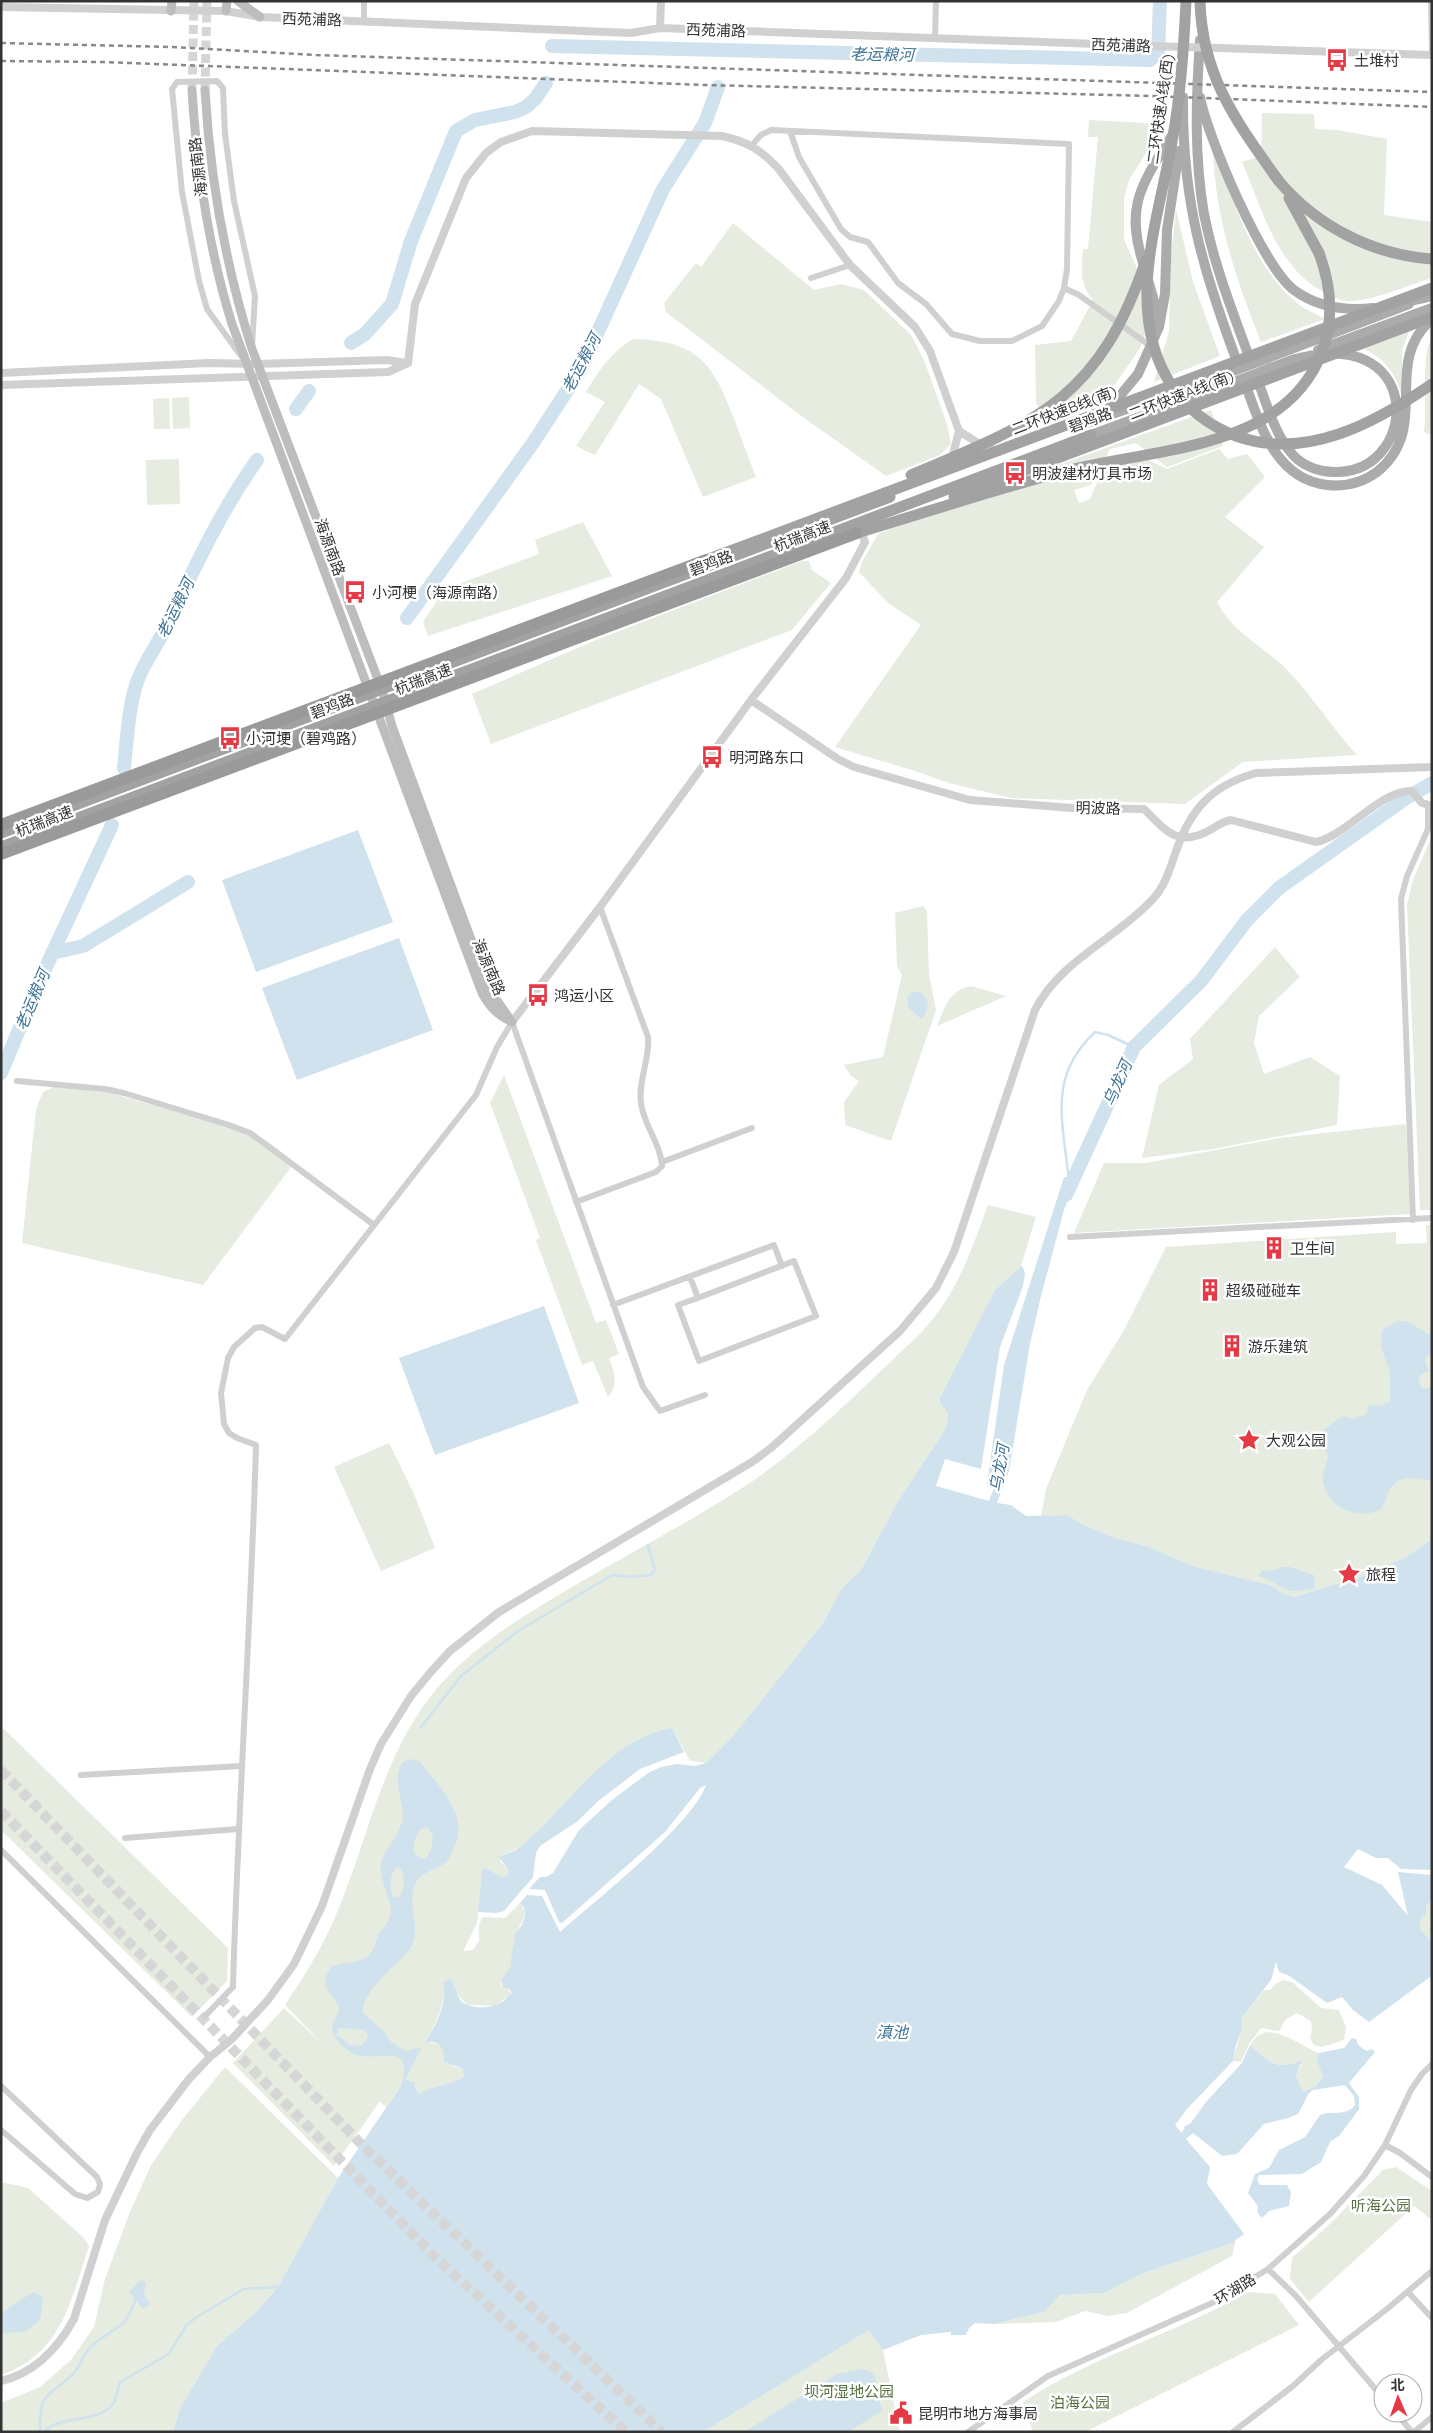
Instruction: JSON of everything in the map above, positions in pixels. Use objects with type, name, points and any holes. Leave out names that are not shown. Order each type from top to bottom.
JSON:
[{"type":"highway","name":"二环快速A线(西)","points":[[1157,220],[1178,108],[1185,1]]},
{"type":"highway","points":[[858,528],[1068,470],[1215,439],[1254,424],[1285,404],[1304,384],[1321,354],[1329,324],[1330,300],[1327,277],[1308,229],[1278,180],[1236,120],[1218,86],[1205,48],[1201,1]]},
{"type":"highway","points":[[1278,180],[1310,211],[1352,238],[1391,253],[1432,259]]},
{"type":"highway","points":[[1157,220],[1147,290],[1152,342],[1163,371],[1175,391],[1209,423],[1231,434],[1255,441],[1281,444],[1310,442],[1339,434],[1364,424],[1432,384]]},
{"type":"highway","points":[[706,560],[995,440],[1050,408],[1083,378],[1112,336],[1141,274],[1157,220]]},
{"type":"highway","name":"二环快速B线(南)","points":[[706,560],[1432,288]]},
{"type":"highway","name":"二环快速A线(南)","points":[[858,528],[1432,318]]},
{"type":"highway","name":"碧鸡路","points":[[1,847],[945,476],[1087,423]]},
{"type":"highway","name":"碧鸡路","points":[[1,833],[858,528],[1091,435]]},
{"type":"highway","name":"杭瑞高速","points":[[1,854],[858,528]]},
{"type":"highway","name":"杭瑞高速","points":[[1,825],[706,560]]},
{"type":"main road","points":[[226,11],[227,1]]},
{"type":"main road","points":[[238,1],[260,17]]},
{"type":"main road","points":[[1185,1],[1183,108],[1186,183],[1203,264],[1264,431],[1274,452],[1288,468],[1315,483],[1342,485],[1367,478],[1387,464],[1398,451],[1408,428],[1410,412],[1408,362],[1411,347],[1419,332],[1432,318]]},
{"type":"main road","points":[[1201,1],[1197,148],[1207,228],[1226,294],[1279,433],[1297,459],[1319,470],[1334,472],[1355,469],[1378,454],[1393,431],[1397,411],[1392,385],[1382,372],[1362,358],[1344,353],[1312,355],[1289,361]]},
{"type":"main road","points":[[1198,68],[1202,105],[1215,145],[1272,266],[1292,288],[1314,302],[1352,309],[1391,306],[1432,296]]},
{"type":"main road","name":"海源南路","points":[[192,90],[198,168],[208,230],[223,294],[247,363],[257,377],[378,698],[482,993],[489,1006],[499,1016],[512,1022]]},
{"type":"main road","name":"海源南路","points":[[206,90],[210,159],[221,232],[233,284],[257,364],[257,377]]},
{"type":"main road","points":[[1153,344],[1155,310],[1136,238],[1135,212],[1142,186],[1175,130],[1183,108]]},
{"type":"main road","points":[[1087,423],[1102,415],[1122,396],[1138,374],[1153,344],[1163,307],[1167,230],[1183,108]]},
{"type":"main road","name":"碧鸡路","points":[[1087,423],[1225,374],[1432,296]]},
{"type":"main road","name":"碧鸡路","points":[[1091,435],[1432,308]]},
{"type":"street","points":[[364,1],[364,22]]},
{"type":"street","points":[[660,28],[661,1]]},
{"type":"street","points":[[934,37],[936,1]]},
{"type":"street","points":[[1431,1],[1432,55]]},
{"type":"street","name":"西苑浦路","points":[[1,7],[172,6],[226,11],[260,17],[631,33],[660,28],[1432,55]]},
{"type":"street","points":[[247,363],[207,309],[199,281],[178,168],[172,89],[177,82],[217,81],[223,88],[225,134],[234,201],[255,296],[252,349]]},
{"type":"street","points":[[752,145],[762,135],[771,130],[1069,144],[1067,269],[1064,288],[1059,301],[1042,326],[1012,341],[980,341],[952,334],[926,304],[898,284],[868,242],[850,238],[841,229],[799,157],[790,131]]},
{"type":"street","points":[[408,363],[412,316],[415,304],[466,178],[486,153],[508,139],[532,131],[708,134],[734,138],[752,145],[778,168],[850,265],[915,327],[930,351],[958,431],[956,450],[945,476]]},
{"type":"street","points":[[811,278],[850,265]]},
{"type":"street","points":[[1064,288],[1079,295],[1153,344]]},
{"type":"street","points":[[1,373],[124,366],[387,360],[408,363]]},
{"type":"street","points":[[1,384],[388,372],[408,363]]},
{"type":"street","points":[[958,431],[978,443],[1004,453]]},
{"type":"street","points":[[206,2015],[233,1987],[238,1829],[253,1556],[256,1445],[229,1433],[224,1424],[221,1393],[228,1358],[234,1347],[255,1328],[262,1328],[285,1340],[476,1095],[497,1047],[512,1022],[600,907],[751,700],[846,578],[865,542],[858,528]]},
{"type":"street","name":"明波路","points":[[751,700],[838,759],[854,767],[970,800],[1072,808],[1144,809],[1166,831],[1180,837]]},
{"type":"street","points":[[1,2381],[32,2368],[49,2355],[65,2335],[74,2319],[102,2228],[124,2176],[150,2130],[188,2079],[210,2057],[231,2040],[268,2000],[294,1964],[322,1906],[370,1769],[381,1744],[410,1696],[429,1674],[450,1651],[499,1612],[758,1458],[885,1346],[925,1303],[936,1288],[954,1252],[1035,1010],[1041,999],[1061,974],[1151,901],[1167,878],[1180,837],[1192,814],[1205,799],[1218,789],[1243,776],[1266,772],[1432,767]]},
{"type":"street","points":[[1180,837],[1199,835],[1231,820],[1320,841],[1326,840],[1371,808],[1400,793],[1412,791],[1427,805],[1428,829],[1407,876],[1401,899],[1413,1220]]},
{"type":"street","points":[[576,1202],[656,1172],[660,1169],[662,1162],[641,1106],[640,1083],[649,1047],[648,1037],[600,907]]},
{"type":"street","points":[[512,1022],[643,1388],[660,1411],[705,1395]]},
{"type":"street","points":[[17,1081],[106,1089],[229,1125],[250,1134],[268,1146],[374,1225]]},
{"type":"street","points":[[662,1162],[752,1128]]},
{"type":"street","points":[[1070,1237],[1430,1218]]},
{"type":"street","points":[[613,1305],[774,1245],[782,1266]]},
{"type":"street","points":[[794,1261],[816,1316],[699,1361],[678,1306],[698,1298],[794,1261]]},
{"type":"street","points":[[690,1277],[698,1298]]},
{"type":"street","points":[[81,1774],[242,1766]]},
{"type":"street","points":[[125,1838],[238,1829]]},
{"type":"street","points":[[1,1850],[210,2057]]},
{"type":"street","name":"环湖路","points":[[968,2432],[1005,2404],[1048,2376],[1212,2303],[1268,2269],[1347,2196],[1385,2145],[1411,2090],[1432,2064]]},
{"type":"street","points":[[1,2086],[97,2178],[100,2184],[98,2192],[87,2198],[75,2194],[1,2130]]},
{"type":"street","points":[[1385,2145],[1400,2153],[1432,2177]]},
{"type":"street","points":[[1268,2269],[1296,2296],[1373,2387]]},
{"type":"street","points":[[1236,2431],[1432,2271]]},
{"type":"street","points":[[1408,2292],[1432,2318]]},
{"type":"street","points":[[1413,2432],[1432,2417]]},
{"type":"green space","points":[[1262,113],[1314,114],[1315,129],[1338,130],[1387,139],[1384,215],[1432,222],[1432,278],[1379,296],[1357,301],[1339,299],[1309,283],[1283,254],[1273,236],[1242,162],[1261,156]]},
{"type":"green space","points":[[1089,120],[1164,124],[1129,180],[1124,199],[1124,239],[1145,287],[1147,329],[1140,348],[1105,399],[1044,424],[1036,401],[1035,345],[1071,341],[1093,300],[1085,289],[1082,270],[1083,249],[1088,249],[1098,137],[1088,137]]},
{"type":"green space","points":[[1213,149],[1246,233],[1269,272],[1282,289],[1298,304],[1325,319],[1261,342],[1235,272],[1222,224]]},
{"type":"green space","points":[[1176,209],[1193,282],[1220,356],[1154,382],[1169,332],[1171,257]]},
{"type":"green space","points":[[733,223],[814,290],[841,284],[864,290],[911,335],[924,360],[947,424],[951,444],[940,455],[886,476],[800,415],[666,312],[664,303],[696,263],[701,267]]},
{"type":"green space","points":[[1410,329],[1402,350],[1403,400],[1398,383],[1389,368],[1376,356],[1360,347]]},
{"type":"green space","points":[[1432,337],[1432,435],[1424,432],[1426,356]]},
{"type":"green space","points":[[634,339],[673,344],[699,358],[709,368],[725,397],[756,477],[703,497],[661,399],[639,384],[595,455],[576,446],[605,402],[586,392],[613,355],[626,343]]},
{"type":"green space","points":[[189,397],[190,428],[173,429],[172,398]]},
{"type":"green space","points":[[169,398],[170,429],[154,429],[153,399]]},
{"type":"green space","points":[[1211,410],[1223,446],[1167,467],[1136,443],[1110,449],[1091,485],[1074,490],[1079,503],[1090,499],[1104,467],[1145,458],[1167,469],[1219,449],[1228,459],[1247,454],[1265,477],[1225,517],[1264,547],[1217,602],[1241,632],[1291,674],[1357,755],[1243,762],[1185,804],[1011,798],[949,783],[835,747],[921,625],[888,603],[859,572],[862,562],[878,534],[1058,465]]},
{"type":"green space","points":[[179,459],[180,504],[147,505],[146,460]]},
{"type":"green space","points":[[583,522],[612,576],[428,636],[423,622],[445,589],[539,554],[535,540]]},
{"type":"green space","points":[[802,561],[809,561],[812,570],[831,583],[792,630],[491,744],[472,694],[596,640]]},
{"type":"green space","points":[[1432,836],[1432,1210],[1420,1210],[1407,905],[1413,880]]},
{"type":"green space","points":[[923,906],[927,911],[929,975],[936,1010],[891,1141],[845,1125],[844,1102],[859,1081],[851,1076],[844,1065],[883,1057],[902,975],[897,966],[895,913]]},
{"type":"green space","points":[[1275,947],[1300,977],[1259,1016],[1254,1043],[1264,1074],[1310,1057],[1340,1076],[1337,1125],[1213,1149],[1142,1158],[1159,1085],[1193,1059],[1190,1039]]},
{"type":"green space","points":[[971,986],[1006,996],[937,1026],[945,1006],[952,996],[963,988]]},
{"type":"green space","points":[[504,1075],[596,1323],[606,1320],[619,1354],[609,1358],[614,1373],[614,1388],[608,1397],[593,1361],[582,1365],[536,1240],[540,1238],[490,1103]]},
{"type":"green space","points":[[56,1086],[110,1093],[228,1126],[257,1139],[291,1167],[203,1285],[22,1243],[36,1109],[43,1092]]},
{"type":"green space","points":[[1406,1124],[1410,1214],[1074,1233],[1104,1163],[1146,1163],[1280,1138]]},
{"type":"green space","points":[[988,1205],[1036,1217],[1021,1266],[995,1290],[940,1403],[948,1413],[946,1428],[897,1503],[861,1570],[842,1588],[823,1623],[733,1736],[706,1763],[690,1761],[672,1728],[638,1742],[607,1762],[529,1840],[516,1849],[504,1854],[500,1861],[509,1871],[507,1876],[502,1877],[487,1869],[482,1869],[477,1923],[463,1951],[473,1950],[479,1941],[479,1924],[483,1917],[505,1918],[520,1903],[523,1907],[524,1915],[515,1938],[513,1960],[509,1971],[500,1984],[512,1993],[495,2006],[467,2005],[458,1995],[454,1985],[445,1990],[438,2017],[425,2041],[440,2045],[453,2066],[462,2068],[464,2077],[419,2094],[416,2086],[401,2086],[386,2107],[380,2101],[334,2166],[233,2063],[284,2008],[323,2044],[285,2005],[311,1964],[333,1922],[389,1769],[419,1712],[454,1670],[504,1630],[540,1606],[739,1490],[811,1436],[921,1333],[934,1318],[961,1273]]},
{"type":"green space","name":"大观公园","points":[[1426,1225],[1432,1225],[1432,1539],[1406,1557],[1369,1574],[1294,1597],[1284,1594],[1270,1585],[1192,1566],[1149,1547],[1112,1537],[1067,1515],[1041,1516],[1046,1489],[1087,1390],[1123,1332],[1166,1247],[1396,1232],[1396,1244],[1427,1243]]},
{"type":"green space","points":[[389,1443],[414,1494],[435,1548],[381,1571],[334,1467]]},
{"type":"green space","points":[[4,1729],[228,1948],[227,1981],[192,2017],[1,1830],[1,1732]]},
{"type":"green space","points":[[1432,1899],[1432,1941],[1420,1929],[1420,1920],[1427,1912],[1426,1907]]},
{"type":"green space","points":[[1283,1980],[1292,1982],[1321,2008],[1339,2010],[1346,2027],[1344,2040],[1322,2047],[1314,2045],[1310,2038],[1312,2030],[1311,2021],[1297,2013],[1285,2020],[1279,2031],[1261,2028],[1249,2044],[1241,2062],[1233,2061],[1240,2035],[1241,2019],[1264,1990],[1270,1990],[1275,1984]]},
{"type":"green space","points":[[1266,2032],[1287,2037],[1319,2053],[1316,2059],[1323,2076],[1316,2086],[1303,2092],[1296,2076],[1302,2064],[1279,2065],[1273,2063],[1268,2061],[1250,2045],[1257,2036]]},
{"type":"green space","points":[[225,2067],[338,2178],[278,2287],[259,2309],[217,2346],[180,2408],[173,2432],[1,2432],[1,2403],[40,2387],[71,2360],[94,2327],[105,2279],[130,2212],[151,2165],[182,2120]]},
{"type":"green space","name":"听海公园","points":[[1396,2167],[1432,2191],[1432,2220],[1414,2206],[1309,2302],[1290,2279],[1292,2258],[1332,2222],[1383,2170]]},
{"type":"green space","points":[[1,2182],[28,2188],[84,2238],[89,2246],[69,2305],[51,2339],[38,2354],[22,2366],[1,2375]]},
{"type":"green space","points":[[1236,2239],[1232,2256],[1127,2313],[1108,2316],[1085,2311],[1056,2322],[995,2324],[1044,2312],[1059,2295],[1104,2293],[1141,2274],[1230,2244]]},
{"type":"green space","name":"泊海公园","points":[[1249,2292],[1275,2294],[1299,2325],[1085,2432],[1033,2432],[1023,2402],[1078,2371],[1193,2320]]},
{"type":"green space","name":"坝河湿地公园","points":[[869,2330],[883,2350],[900,2432],[703,2432]]},
{"type":"water","points":[[358,830],[393,922],[256,972],[222,880]]},
{"type":"water","points":[[399,938],[433,1030],[297,1080],[262,988]]},
{"type":"water","points":[[912,992],[920,992],[928,1001],[926,1013],[921,1019],[909,1008],[907,997]]},
{"type":"water","name":"滇池","points":[[1064,1177],[1076,1180],[1064,1210],[1041,1296],[1030,1344],[1009,1471],[997,1503],[1011,1505],[1026,1516],[1067,1515],[1112,1537],[1149,1547],[1192,1566],[1270,1585],[1284,1594],[1294,1597],[1369,1574],[1406,1557],[1432,1539],[1432,1870],[1401,1869],[1388,1858],[1376,1858],[1358,1849],[1344,1867],[1382,1885],[1408,1916],[1398,1872],[1432,1875],[1432,1899],[1426,1907],[1427,1912],[1420,1920],[1420,1929],[1432,1941],[1432,1979],[1430,1977],[1369,2022],[1353,2010],[1342,1997],[1327,2003],[1288,1975],[1279,1972],[1276,1962],[1271,1980],[1241,2019],[1242,2029],[1233,2061],[1187,2109],[1175,2125],[1182,2133],[1185,2126],[1190,2124],[1206,2102],[1242,2063],[1250,2045],[1262,2056],[1279,2065],[1302,2061],[1296,2076],[1303,2092],[1316,2086],[1323,2076],[1316,2059],[1319,2053],[1344,2048],[1352,2038],[1356,2039],[1358,2045],[1366,2051],[1372,2049],[1375,2052],[1349,2083],[1359,2097],[1359,2109],[1340,2135],[1330,2142],[1321,2162],[1302,2174],[1259,2175],[1257,2180],[1260,2185],[1287,2185],[1291,2192],[1289,2206],[1269,2211],[1262,2218],[1257,2212],[1258,2206],[1248,2193],[1255,2174],[1269,2168],[1279,2150],[1305,2137],[1320,2115],[1351,2109],[1355,2105],[1354,2096],[1345,2085],[1313,2090],[1309,2093],[1298,2114],[1264,2124],[1237,2154],[1222,2156],[1193,2133],[1186,2139],[1210,2167],[1207,2184],[1244,2234],[1230,2244],[1141,2274],[1104,2293],[1060,2295],[1044,2312],[995,2324],[975,2323],[969,2328],[966,2335],[951,2335],[951,2332],[921,2335],[883,2350],[869,2330],[703,2432],[173,2432],[180,2408],[217,2346],[259,2309],[278,2287],[338,2178],[401,2086],[404,2073],[403,2064],[400,2059],[395,2056],[358,2055],[348,2050],[338,2041],[332,2028],[339,2007],[326,1989],[325,1980],[331,1967],[361,1960],[371,1953],[378,1936],[389,1919],[391,1911],[382,1877],[381,1864],[402,1821],[403,1815],[398,1788],[398,1775],[403,1762],[411,1759],[420,1762],[443,1791],[455,1813],[458,1824],[458,1836],[447,1861],[422,1875],[415,1884],[412,1897],[415,1929],[413,1944],[374,1987],[364,2004],[363,2013],[384,2031],[391,2042],[406,2051],[422,2047],[405,2080],[413,2082],[419,2094],[464,2077],[462,2068],[444,2062],[444,2053],[438,2044],[425,2042],[440,2014],[444,1998],[443,1982],[450,1979],[461,2001],[469,2006],[486,2007],[502,2002],[512,1993],[503,1987],[501,1981],[511,1966],[515,1934],[522,1925],[525,1915],[524,1907],[520,1903],[527,1895],[542,1896],[560,1932],[641,1862],[663,1841],[697,1802],[706,1785],[700,1788],[665,1832],[562,1923],[559,1922],[545,1890],[529,1889],[540,1877],[546,1877],[553,1873],[579,1830],[612,1800],[648,1773],[661,1767],[677,1764],[695,1766],[706,1763],[733,1736],[823,1623],[842,1588],[861,1570],[897,1503],[946,1428],[948,1413],[940,1403],[940,1398],[995,1290],[1021,1266],[1025,1273],[1023,1286],[1000,1347],[981,1469],[945,1459],[936,1486],[989,1501],[994,1488],[987,1484],[1004,1365]],"holes":[[[423,1828],[428,1828],[433,1836],[431,1850],[426,1858],[422,1859],[414,1853],[414,1846],[416,1836]],[[398,1867],[401,1869],[404,1881],[399,1897],[392,1895],[391,1891],[391,1880]],[[339,2028],[364,2030],[368,2035],[367,2040],[360,2046],[350,2045],[337,2035]]]},
{"type":"water","points":[[544,1306],[579,1403],[435,1455],[399,1358]]},
{"type":"water","points":[[1397,1321],[1406,1321],[1432,1336],[1432,1353],[1426,1356],[1425,1362],[1429,1371],[1423,1373],[1418,1378],[1421,1387],[1425,1389],[1432,1386],[1432,1481],[1408,1478],[1398,1481],[1389,1491],[1381,1509],[1372,1512],[1354,1513],[1337,1505],[1326,1490],[1323,1477],[1328,1454],[1315,1439],[1316,1436],[1344,1416],[1353,1419],[1367,1414],[1368,1406],[1390,1402],[1390,1372],[1381,1347],[1382,1330]]},
{"type":"water","points":[[1290,1567],[1314,1575],[1315,1588],[1290,1591],[1259,1576],[1262,1570],[1271,1571]]},
{"type":"water","points":[[672,1728],[684,1752],[640,1769],[597,1802],[578,1821],[540,1846],[536,1853],[533,1877],[504,1911],[497,1913],[478,1912],[482,1869],[487,1869],[502,1877],[507,1876],[509,1871],[499,1857],[516,1850],[535,1834],[588,1779],[627,1747],[648,1735]]},
{"type":"water","points":[[141,2280],[146,2283],[144,2295],[150,2304],[143,2309],[129,2292]]},
{"type":"water","points":[[33,2292],[42,2296],[40,2320],[25,2332],[1,2333],[1,2313]]},
{"type":"water","points":[[863,2369],[872,2373],[875,2377],[882,2411],[848,2432],[744,2432],[837,2374]]},
{"type":"waterway","name":"老运粮河","points":[[552,46],[1150,60],[1158,52],[1160,1]]},
{"type":"waterway","name":"老运粮河","points":[[351,343],[365,334],[392,304],[411,241],[456,131],[475,120],[515,112],[526,107],[535,99],[546,83]]},
{"type":"waterway","name":"老运粮河","points":[[407,618],[533,443],[581,369],[663,189],[705,123],[718,87]]},
{"type":"waterway","name":"老运粮河","points":[[296,409],[309,391]]},
{"type":"waterway","name":"老运粮河","points":[[124,768],[133,695],[145,664],[164,631],[219,522],[257,460]]},
{"type":"waterway","name":"乌龙河","points":[[1066,1195],[1134,1047],[1201,981],[1247,920],[1279,888],[1406,798],[1432,783]]},
{"type":"waterway","name":"老运粮河","points":[[1,1073],[39,982],[112,825]]},
{"type":"waterway","name":"老运粮河","points":[[52,953],[83,946],[188,882]]},
{"type":"waterway","points":[[1069,1181],[1062,1119],[1062,1101],[1064,1083],[1070,1066],[1080,1049],[1095,1032],[1108,1035],[1134,1047]]},
{"type":"waterway","points":[[421,1727],[461,1676],[518,1631],[612,1575],[631,1577],[651,1575],[655,1570],[648,1545]]},
{"type":"waterway","points":[[44,2432],[51,2426],[69,2420],[98,2415],[106,2410],[115,2401],[120,2382],[169,2354],[186,2326],[195,2318],[244,2289],[278,2287]]},
{"type":"waterway","points":[[40,2432],[41,2409],[46,2397],[75,2372],[93,2345],[123,2323],[136,2299]]},
{"type":"tunnel","points":[[192,88],[194,1]]},
{"type":"tunnel","points":[[205,90],[207,1]]},
{"type":"tunnel","points":[[1,1770],[365,2148],[662,2432]]},
{"type":"tunnel","points":[[1,1811],[434,2256],[626,2432]]},
{"type":"railway","points":[[1,43],[172,47],[316,55],[1432,92]]},
{"type":"railway","points":[[1,61],[103,62],[705,85],[1153,96],[1432,107]]},
{"type":"place","name":"土堆村","points":[[1337,60]]},
{"type":"place","name":"明波建材灯具市场","points":[[1015,473]]},
{"type":"place","name":"小河梗（海源南路）","points":[[355,592]]},
{"type":"place","name":"小河埂（碧鸡路）","points":[[230,738]]},
{"type":"place","name":"明河路东口","points":[[712,757]]},
{"type":"place","name":"鸿运小区","points":[[538,995]]},
{"type":"place","name":"卫生间","points":[[1274,1248]]},
{"type":"place","name":"超级碰碰车","points":[[1210,1290]]},
{"type":"place","name":"游乐建筑","points":[[1232,1346]]},
{"type":"place","name":"大观公园","points":[[1249,1440]]},
{"type":"place","name":"旅程","points":[[1349,1574]]},
{"type":"place","name":"昆明市地方海事局","points":[[901,2413]]}]
